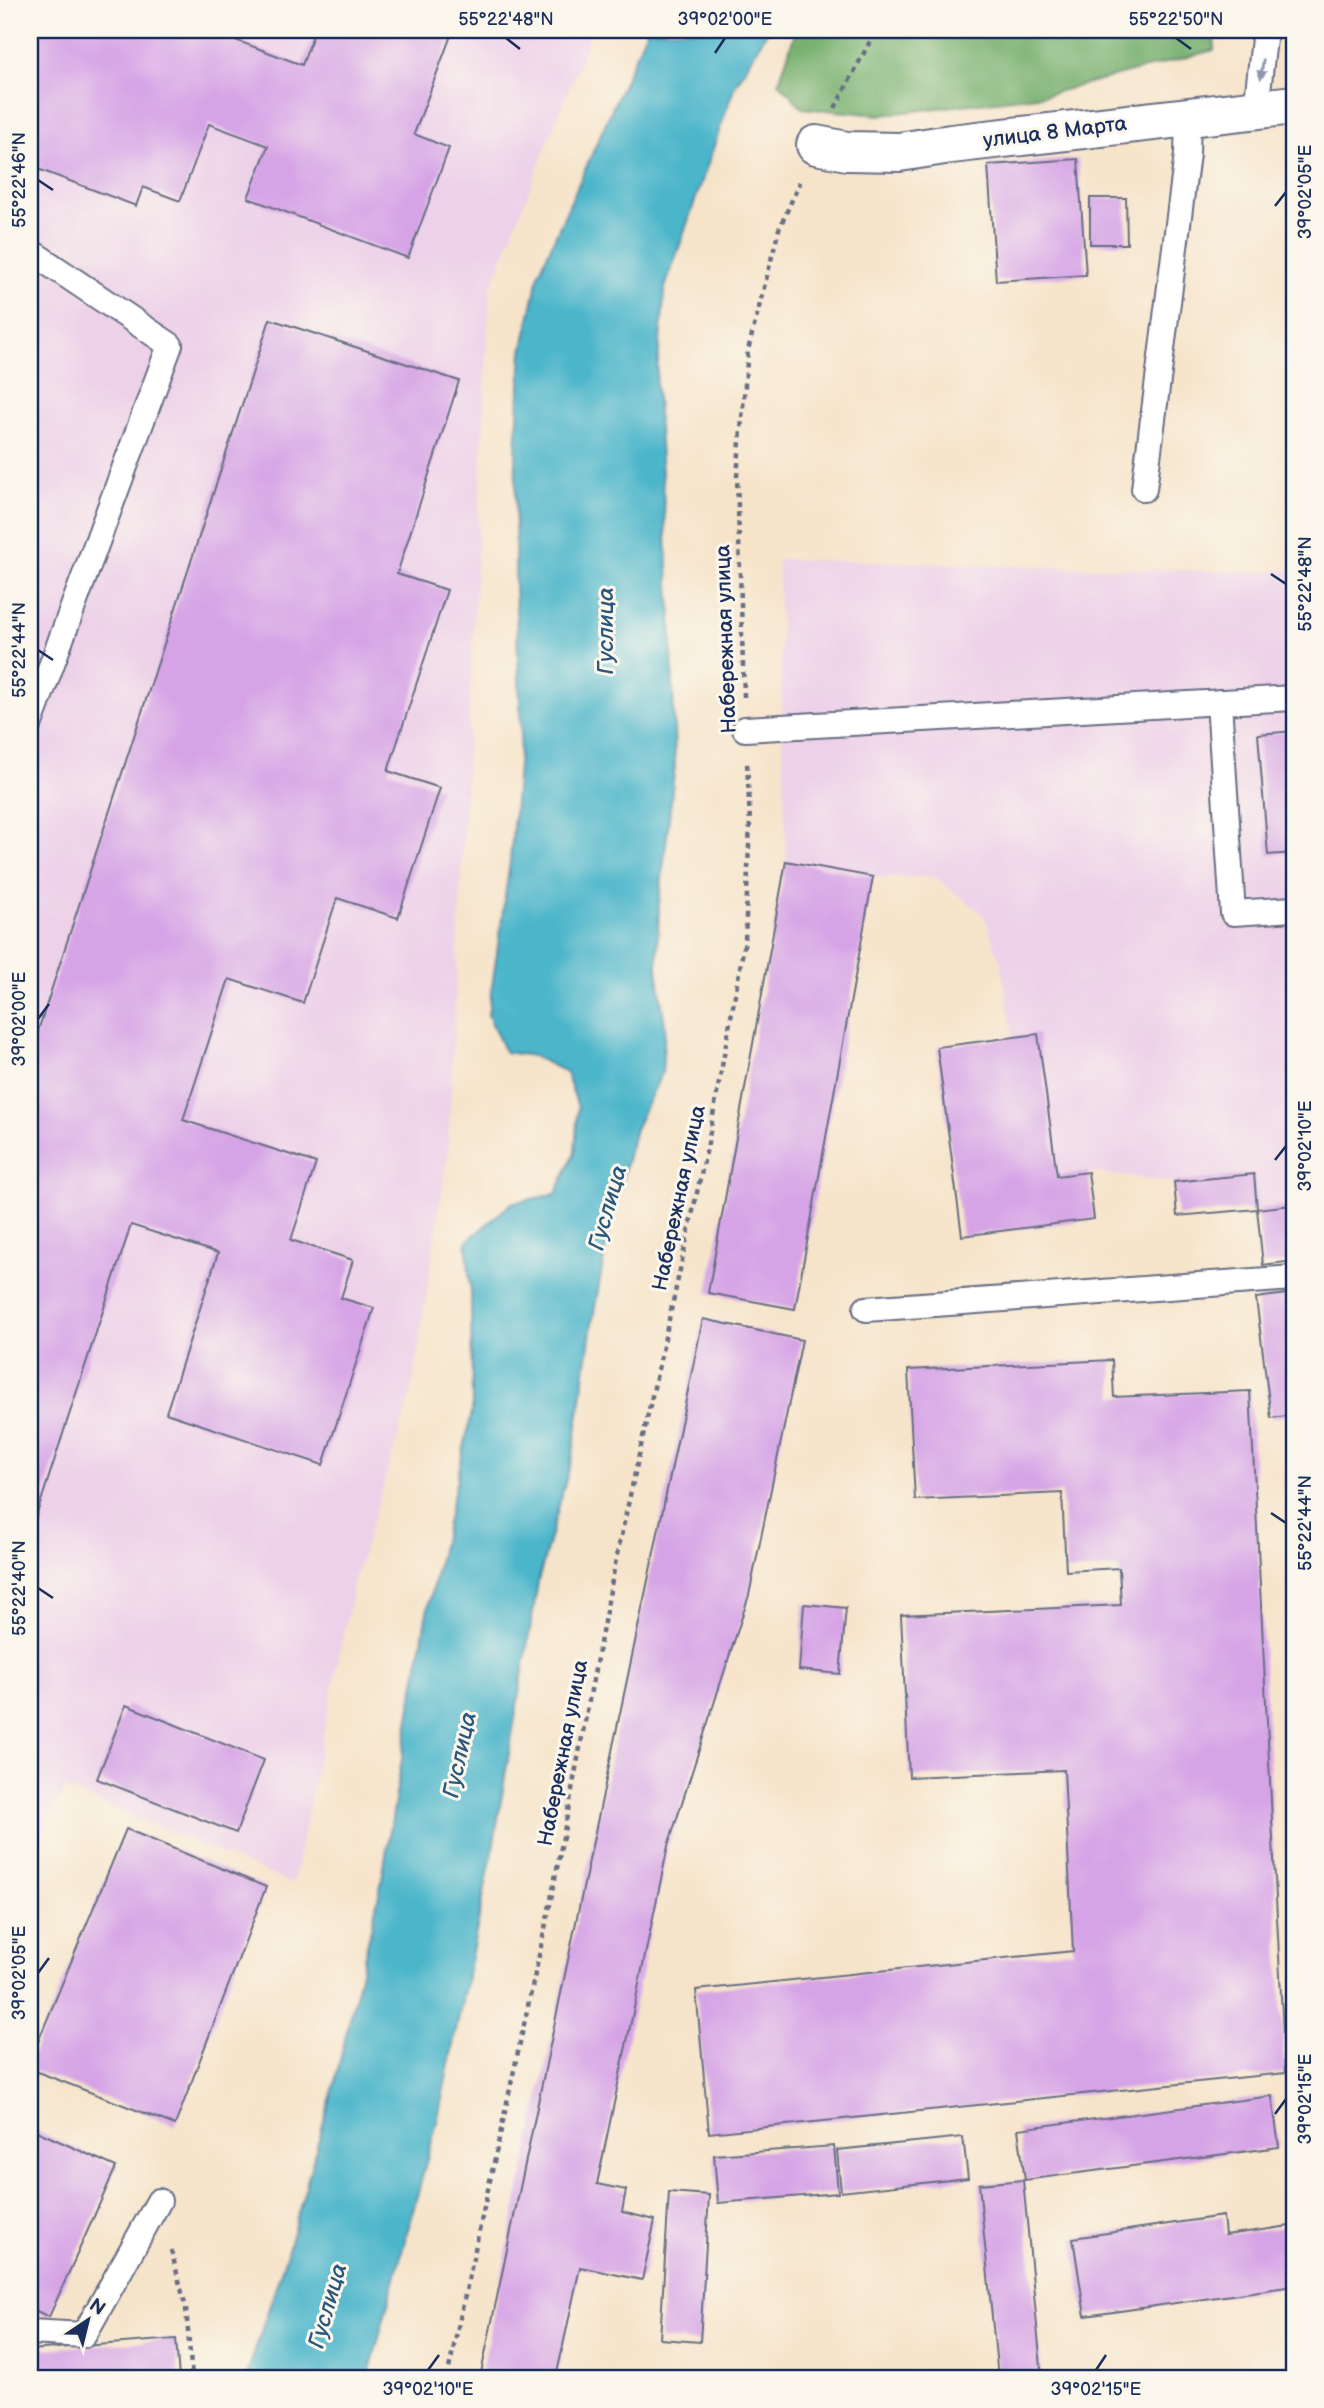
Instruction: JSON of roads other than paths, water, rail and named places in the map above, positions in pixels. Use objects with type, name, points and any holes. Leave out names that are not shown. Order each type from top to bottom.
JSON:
[{"type":"street","name":"улица 8 Марта","points":[[816,145],[848,151],[899,152],[1294,104]]},
{"type":"lane","points":[[1256,109],[1265,30]]},
{"type":"lane","points":[[1144,489],[1187,154],[1188,117]]},
{"type":"lane","points":[[30,251],[170,345],[30,723]]},
{"type":"lane","points":[[745,729],[1294,698]]},
{"type":"lane","points":[[1219,702],[1233,912],[1294,909]]},
{"type":"lane","points":[[866,1309],[1294,1278]]},
{"type":"lane","points":[[30,2332],[84,2335],[159,2202]]},
{"type":"water","name":"Гуслица","points":[[647,30],[768,30],[734,88],[665,288],[656,383],[671,614],[675,765],[659,904],[657,969],[665,1026],[662,1073],[635,1129],[610,1226],[592,1323],[573,1454],[538,1582],[492,1854],[438,2118],[368,2378],[246,2378],[287,2253],[335,2082],[380,1890],[426,1617],[472,1412],[471,1293],[466,1242],[512,1203],[556,1194],[575,1152],[578,1107],[566,1072],[533,1056],[505,1052],[488,1015],[510,862],[521,730],[515,584],[516,450],[522,352],[539,273]]}]
